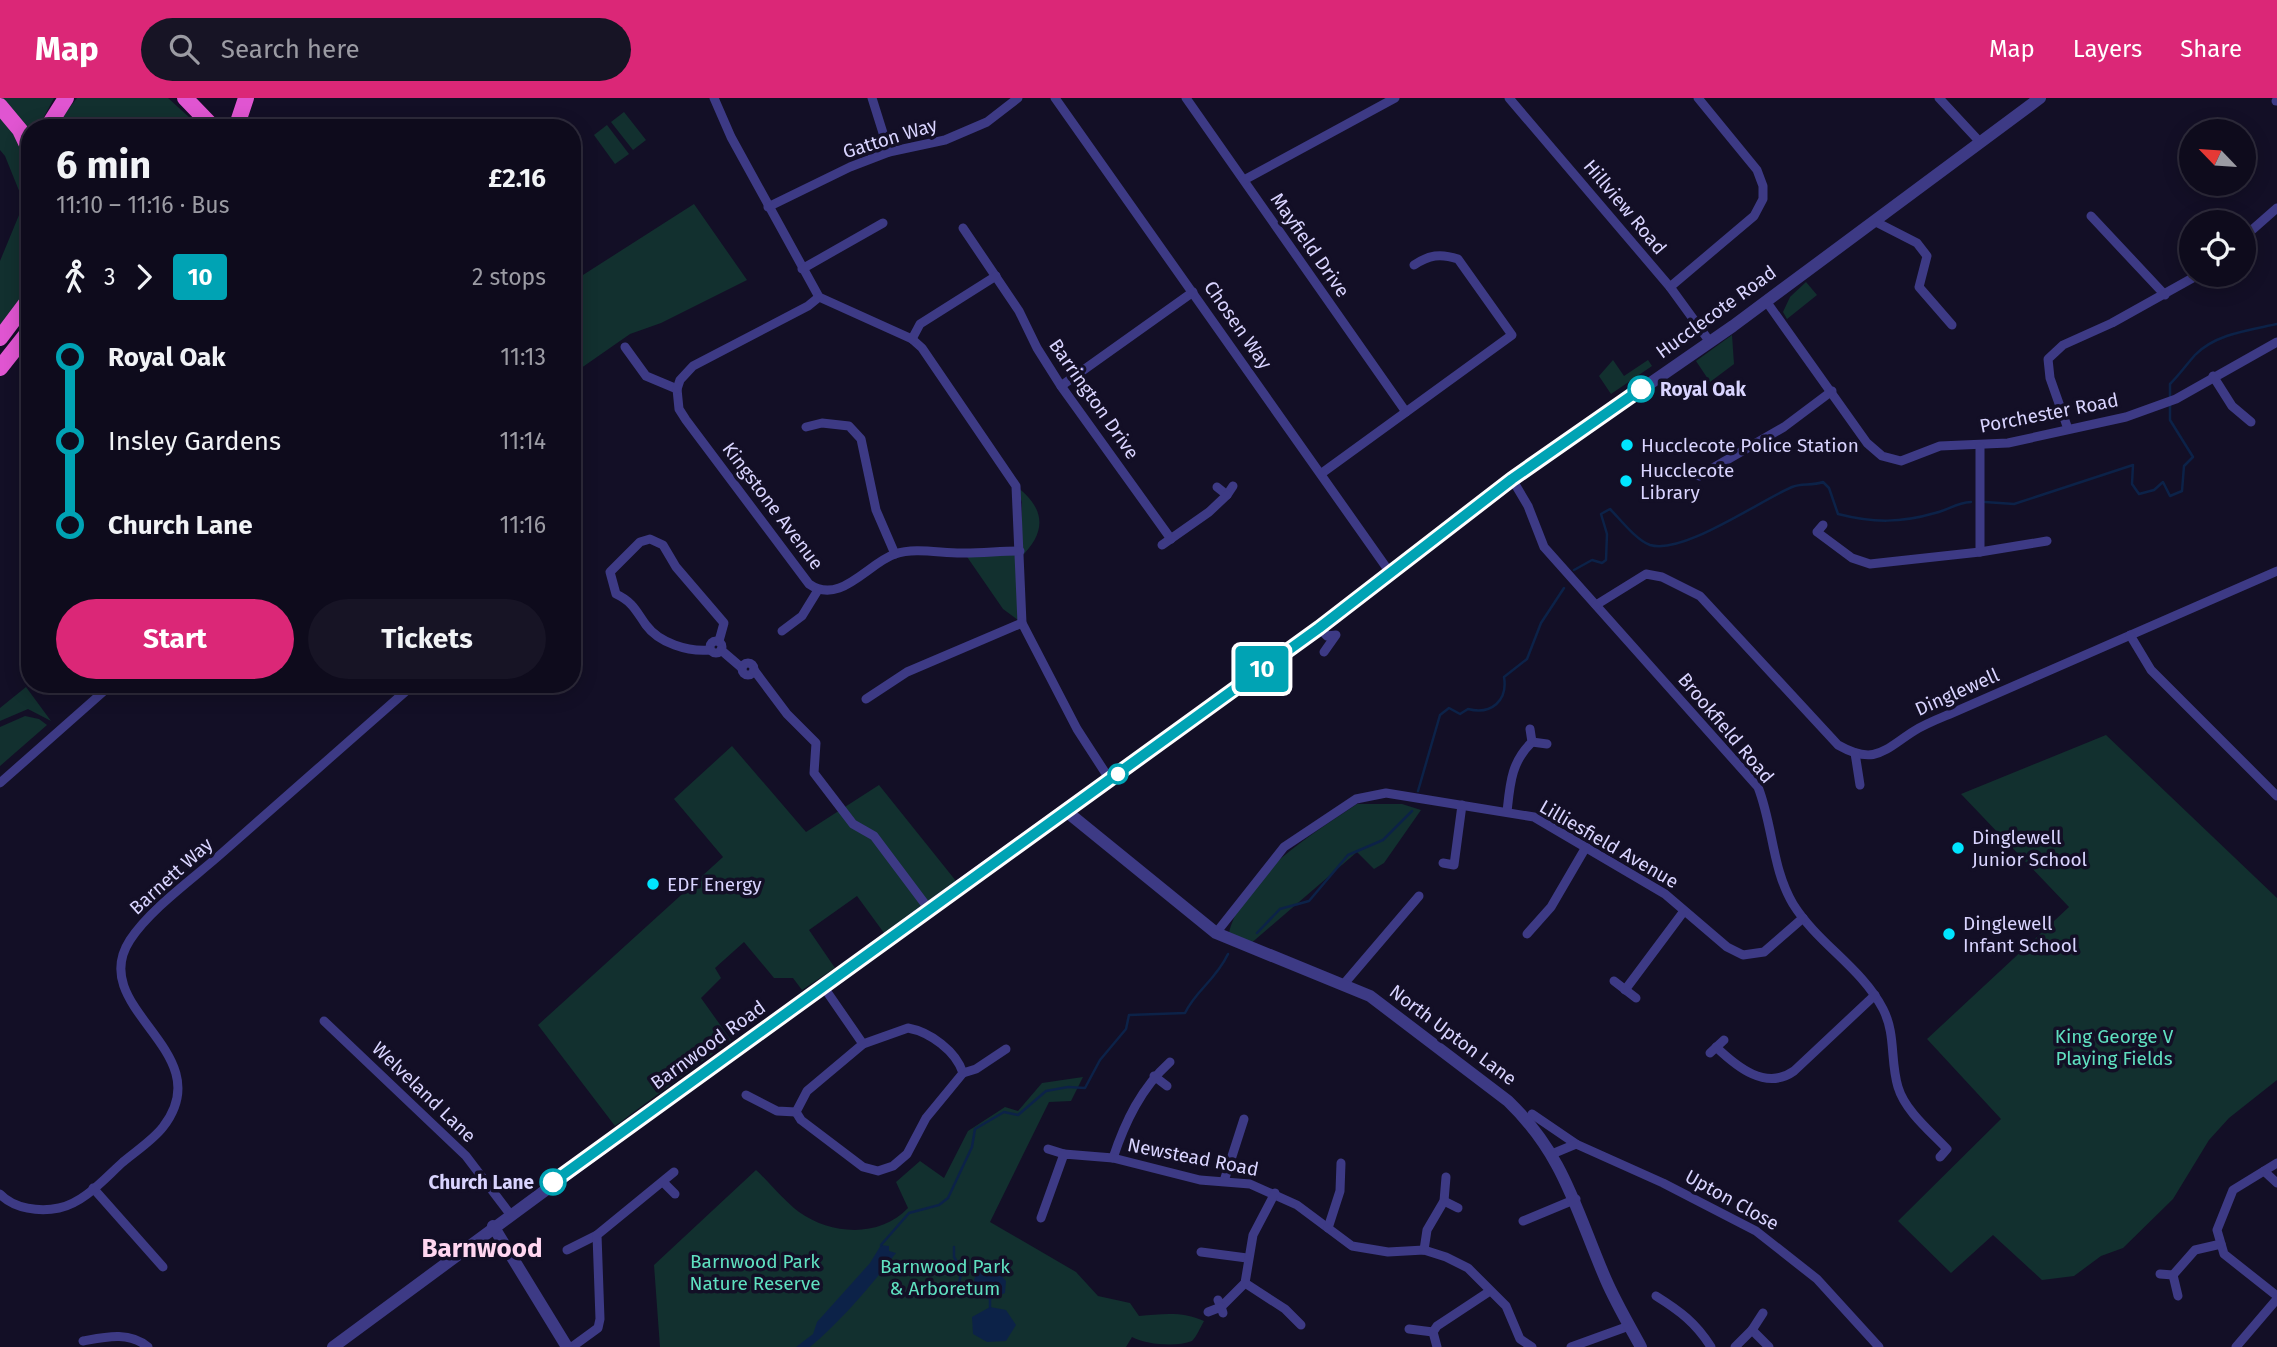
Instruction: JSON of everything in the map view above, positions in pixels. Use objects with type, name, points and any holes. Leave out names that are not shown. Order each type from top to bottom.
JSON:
[{"type":"highway","points":[[53,119],[66,98]]},
{"type":"highway","points":[[185,98],[205,119]]},
{"type":"highway","points":[[239,119],[246,98]]},
{"type":"highway","points":[[0,106],[21,132]]},
{"type":"highway","points":[[0,338],[21,310]]},
{"type":"highway","points":[[0,368],[21,341]]},
{"type":"street","points":[[714,98],[731,137],[819,297],[912,339],[922,348],[1016,486],[1022,623],[1077,729],[1110,780]]},
{"type":"street","points":[[872,98],[889,152]]},
{"type":"street","name":"Gatton Way","points":[[768,207],[850,167],[889,152],[945,140],[987,122],[1018,98]]},
{"type":"street","name":"Chosen Way","points":[[1055,98],[1391,574]]},
{"type":"street","name":"Mayfield Drive","points":[[1186,98],[1406,412]]},
{"type":"street","points":[[1244,180],[1395,98]]},
{"type":"street","name":"Hillview Road","points":[[1509,98],[1670,287],[1710,342]]},
{"type":"street","points":[[1670,287],[1754,216],[1762,199],[1761,178],[1752,161],[1698,98]]},
{"type":"street","points":[[1939,98],[1979,141]]},
{"type":"street","name":"Hucclecote Road","points":[[1110,780],[1319,628],[1512,479],[1710,342],[2040,98]]},
{"type":"street","points":[[2256,226],[2277,208]]},
{"type":"street","points":[[2091,216],[2165,295]]},
{"type":"street","points":[[1874,220],[1917,243],[1927,256],[1919,287],[1952,325]]},
{"type":"street","points":[[802,269],[883,223]]},
{"type":"street","name":"Barrington Drive","points":[[962,228],[996,276],[1061,386],[1167,542],[1209,512],[1227,495]]},
{"type":"street","points":[[1322,473],[1513,335],[1462,263],[1447,255],[1424,253],[1414,265]]},
{"type":"street","points":[[912,339],[920,324],[996,276]]},
{"type":"street","points":[[2068,429],[2050,378],[2048,359],[2063,345],[2179,287]]},
{"type":"street","points":[[1061,386],[1193,292]]},
{"type":"street","points":[[625,347],[646,376],[677,389],[680,380],[693,366],[808,306],[819,297]]},
{"type":"street","name":"Porchester Road","points":[[1766,301],[1867,443],[1882,456],[1901,461],[1940,446],[1980,447],[2126,417],[2170,401],[2277,342]]},
{"type":"street","points":[[2214,376],[2232,406],[2251,422]]},
{"type":"street","name":"Kingstone Avenue","points":[[677,389],[679,409],[686,420],[810,584],[818,590],[836,589],[895,554]]},
{"type":"street","points":[[1699,476],[1706,467],[1784,427],[1832,391]]},
{"type":"street","points":[[806,426],[822,423],[849,426],[861,439],[876,510],[895,554],[1020,551]]},
{"type":"street","points":[[1980,447],[1980,552]]},
{"type":"street","name":"Brookfield Road","points":[[1512,479],[1528,506],[1544,547],[1758,787],[1769,814],[1780,876],[1803,918],[1826,946],[1861,976],[1875,995],[1892,1036],[1895,1072],[1902,1097],[1947,1150],[1940,1157]]},
{"type":"street","points":[[1217,487],[1227,495],[1233,486]]},
{"type":"street","points":[[1823,525],[1817,532],[1853,558],[1870,564],[1926,561],[2047,541]]},
{"type":"street","points":[[720,646],[724,623],[677,567],[663,545],[650,539],[640,542],[610,572],[616,594],[629,600],[645,624],[663,641],[699,651],[710,650],[711,643],[720,646],[742,668],[750,663],[788,714],[816,743],[814,773],[853,824],[874,836],[928,908]]},
{"type":"street","points":[[1596,605],[1646,574],[1662,578],[1700,596],[1838,745],[1855,753],[1860,785]]},
{"type":"street","name":"Dinglewell","points":[[1855,753],[1879,755],[1917,729],[2130,635],[2275,576]]},
{"type":"street","points":[[782,631],[802,616],[818,590]]},
{"type":"street","points":[[866,699],[907,671],[1022,623]]},
{"type":"street","points":[[1319,628],[1327,636],[1336,635],[1324,652]]},
{"type":"street","points":[[2130,635],[2151,670],[2277,796]]},
{"type":"street","points":[[0,783],[102,693]]},
{"type":"street","name":"Barnett Way","points":[[0,1194],[25,1208],[62,1208],[93,1188],[162,1128],[175,1102],[176,1071],[171,1056],[132,1007],[125,990],[121,976],[128,943],[138,929],[197,875],[404,693]]},
{"type":"street","points":[[1530,729],[1532,742]]},
{"type":"street","points":[[1532,742],[1547,744]]},
{"type":"street","points":[[1507,812],[1512,771],[1517,759],[1532,742]]},
{"type":"street","name":"Barnwood Road","points":[[333,1347],[493,1226],[928,908],[1110,780]]},
{"type":"street","name":"Lilliesfield Avenue","points":[[1216,933],[1284,847],[1356,799],[1386,793],[1534,817],[1657,888],[1727,947],[1743,955],[1764,951],[1803,918]]},
{"type":"street","points":[[1453,865],[1462,805]]},
{"type":"street","name":"North Upton Lane","points":[[1066,811],[1216,933],[1370,996],[1475,1073],[1522,1114],[1552,1154],[1576,1199],[1606,1279],[1641,1347]]},
{"type":"street","points":[[1527,934],[1551,907],[1586,847]]},
{"type":"street","points":[[1343,985],[1419,896]]},
{"type":"street","points":[[1625,990],[1684,911]]},
{"type":"street","points":[[1614,981],[1636,999]]},
{"type":"street","points":[[823,986],[863,1044]]},
{"type":"street","points":[[1717,1047],[1755,1075],[1778,1079],[1794,1071],[1875,995]]},
{"type":"street","name":"Welveland Lane","points":[[324,1021],[466,1156],[510,1214]]},
{"type":"street","points":[[796,1112],[807,1091],[863,1044],[908,1028],[927,1032],[960,1063],[963,1073]]},
{"type":"street","points":[[323,1032],[336,1032]]},
{"type":"street","points":[[796,1112],[801,1121],[863,1167],[878,1171],[893,1166],[907,1154],[926,1118],[963,1073],[976,1069],[1006,1049]]},
{"type":"street","points":[[1114,1158],[1121,1133],[1154,1076],[1170,1062]]},
{"type":"street","points":[[1154,1076],[1167,1086]]},
{"type":"street","points":[[746,1095],[777,1111],[796,1112]]},
{"type":"street","name":"Upton Close","points":[[1532,1114],[1576,1144],[1653,1178],[1756,1231],[1817,1279],[1879,1347]]},
{"type":"street","points":[[1224,1181],[1244,1126]]},
{"type":"street","points":[[1552,1154],[1576,1144]]},
{"type":"street","name":"Newstead Road","points":[[1048,1149],[1064,1154],[1114,1158],[1200,1180],[1250,1184],[1275,1193],[1352,1246],[1368,1251],[1424,1250],[1468,1268],[1506,1306],[1520,1339],[1532,1347]]},
{"type":"street","points":[[1041,1218],[1064,1154]]},
{"type":"street","points":[[1328,1228],[1340,1191],[1341,1163]]},
{"type":"street","points":[[2236,1347],[2277,1298],[2224,1254],[2217,1230],[2234,1190],[2277,1163]]},
{"type":"street","points":[[2264,1171],[2277,1183]]},
{"type":"street","points":[[567,1250],[597,1235],[674,1172]]},
{"type":"street","points":[[1424,1250],[1427,1230],[1444,1201],[1446,1177]]},
{"type":"street","points":[[663,1182],[675,1194]]},
{"type":"street","points":[[93,1188],[163,1266]]},
{"type":"street","points":[[1208,1312],[1221,1307],[1245,1283],[1247,1258],[1253,1236],[1275,1193]]},
{"type":"street","points":[[1523,1221],[1576,1199]]},
{"type":"street","points":[[1444,1201],[1458,1208]]},
{"type":"street","points":[[493,1226],[569,1347],[598,1328],[597,1235]]},
{"type":"street","points":[[2174,1275],[2195,1250],[2221,1244]]},
{"type":"street","points":[[1201,1252],[1247,1258]]},
{"type":"street","points":[[2160,1274],[2174,1275]]},
{"type":"street","points":[[2174,1275],[2178,1296]]},
{"type":"street","points":[[1245,1283],[1285,1309],[1301,1325]]},
{"type":"street","points":[[1409,1329],[1433,1332],[1490,1291]]},
{"type":"street","points":[[1656,1296],[1685,1314],[1698,1327],[1711,1347]]},
{"type":"street","points":[[1735,1347],[1752,1330],[1763,1313]]},
{"type":"street","points":[[1571,1347],[1629,1326]]},
{"type":"street","points":[[1752,1330],[1769,1347]]},
{"type":"street","points":[[1433,1332],[1437,1347]]},
{"type":"street","points":[[83,1341],[114,1335],[142,1342],[148,1347]]},
{"type":"green space","points":[[1,98],[54,98],[43,119],[21,119],[21,125]]},
{"type":"green space","points":[[77,98],[168,98],[191,119],[61,119]]},
{"type":"green space","points":[[624,112],[646,140],[633,150],[611,122]]},
{"type":"green space","points":[[0,114],[12,128],[21,151],[21,196],[5,156],[0,150]]},
{"type":"green space","points":[[607,125],[629,154],[615,164],[594,135]]},
{"type":"green space","points":[[694,204],[747,280],[661,323],[630,334],[581,368],[581,276]]},
{"type":"green space","points":[[21,210],[21,300],[0,329],[0,261]]},
{"type":"green space","points":[[1806,282],[1817,295],[1787,319],[1783,312],[1790,297]]},
{"type":"green space","points":[[1732,335],[1734,364],[1710,382],[1696,361]]},
{"type":"green space","points":[[1613,360],[1624,376],[1648,360],[1652,366],[1611,394],[1599,376]]},
{"type":"green space","points":[[1016,486],[1033,503],[1039,521],[1035,539],[1020,558],[1022,623],[1003,609],[963,551],[1021,552],[1022,502]]},
{"type":"green space","points":[[21,691],[30,693],[51,721],[28,709],[0,721],[0,708]]},
{"type":"green space","points":[[25,716],[39,719],[47,725],[0,766],[0,727]]},
{"type":"green space","name":"King George V Playing Fields","points":[[2106,735],[2277,898],[2277,1080],[2229,1118],[2209,1140],[2173,1199],[2123,1248],[2101,1256],[2074,1276],[2042,1280],[1993,1235],[1951,1273],[1898,1221],[2001,1119],[1927,1039],[2069,907],[1961,794]]},
{"type":"green space","points":[[732,746],[806,832],[879,785],[956,881],[884,933],[857,896],[809,930],[835,968],[802,990],[793,978],[774,978],[744,942],[715,968],[721,978],[701,998],[731,1040],[615,1126],[538,1025],[723,857],[674,799]]},
{"type":"green space","points":[[1357,804],[1402,804],[1421,810],[1384,863],[1374,869],[1357,852],[1249,945],[1228,936],[1236,914],[1262,876],[1299,844]]},
{"type":"green space","name":"Barnwood Park & Arboretum","points":[[1083,1077],[1071,1101],[1049,1102],[990,1222],[1076,1272],[1098,1296],[1130,1303],[1139,1316],[1180,1314],[1204,1321],[1192,1341],[1162,1344],[1132,1337],[1126,1347],[660,1347],[654,1265],[756,1170],[793,1207],[812,1220],[840,1229],[870,1229],[897,1218],[908,1208],[896,1182],[920,1161],[944,1178],[968,1131],[1005,1107],[1018,1111],[1042,1083]]},
{"type":"water","points":[[881,1245],[889,1246],[889,1251],[896,1253],[877,1278],[822,1337],[810,1347],[796,1347],[813,1334],[817,1322],[870,1263]]},
{"type":"water","points":[[979,1265],[993,1266],[1006,1281],[1005,1293],[990,1300],[977,1293],[974,1280]]},
{"type":"water","points":[[990,1307],[1006,1310],[1016,1325],[1006,1341],[987,1342],[973,1334],[972,1317]]},
{"type":"waterway","points":[[2170,397],[2170,384],[2203,348],[2233,334],[2277,324]]},
{"type":"waterway","points":[[1985,502],[2014,504],[2133,465],[2132,484],[2139,494],[2154,490],[2163,482],[2170,496],[2182,491],[2184,466],[2193,457],[2170,420],[2170,404]]},
{"type":"waterway","points":[[1574,570],[1592,560],[1602,563],[1606,560],[1607,534],[1601,514],[1610,509],[1645,542],[1664,546],[1701,535],[1799,485],[1823,482],[1829,488],[1838,514],[1863,519],[1910,519],[1971,502]]},
{"type":"waterway","points":[[1418,791],[1440,715],[1449,708],[1460,714],[1468,709],[1484,710],[1496,704],[1503,693],[1504,677],[1527,659],[1541,623],[1564,588]]},
{"type":"waterway","points":[[1257,933],[1280,909],[1309,901],[1348,855],[1383,840],[1412,811]]},
{"type":"waterway","points":[[881,1245],[909,1213],[939,1205],[948,1198],[972,1147],[975,1129],[1004,1112],[1018,1115],[1046,1091],[1068,1087],[1085,1088],[1100,1060],[1126,1029],[1129,1015],[1185,1013],[1228,954]]},
{"type":"waterway","points":[[954,1247],[954,1257],[962,1270],[958,1287]]},
{"type":"waterway","points":[[990,1300],[990,1307]]},
{"type":"bus line","name":"10","points":[[553,1182],[940,899],[1358,600],[1512,479],[1641,389]]},
{"type":"place","name":"Royal Oak","points":[[1641,389]]},
{"type":"place","name":"Hucclecote Police Station","points":[[1627,445]]},
{"type":"place","name":"Hucclecote Library","points":[[1626,481]]},
{"type":"place","name":"Dinglewell Junior School","points":[[1958,848]]},
{"type":"place","name":"EDF Energy","points":[[653,884]]},
{"type":"place","name":"Dinglewell Infant School","points":[[1949,934]]},
{"type":"place","name":"Church Lane","points":[[553,1182]]},
{"type":"district","name":"Barnwood","points":[[482,1248]]},
{"type":"park label","name":"Barnwood Park Nature Reserve","points":[[755,1272]]}]
